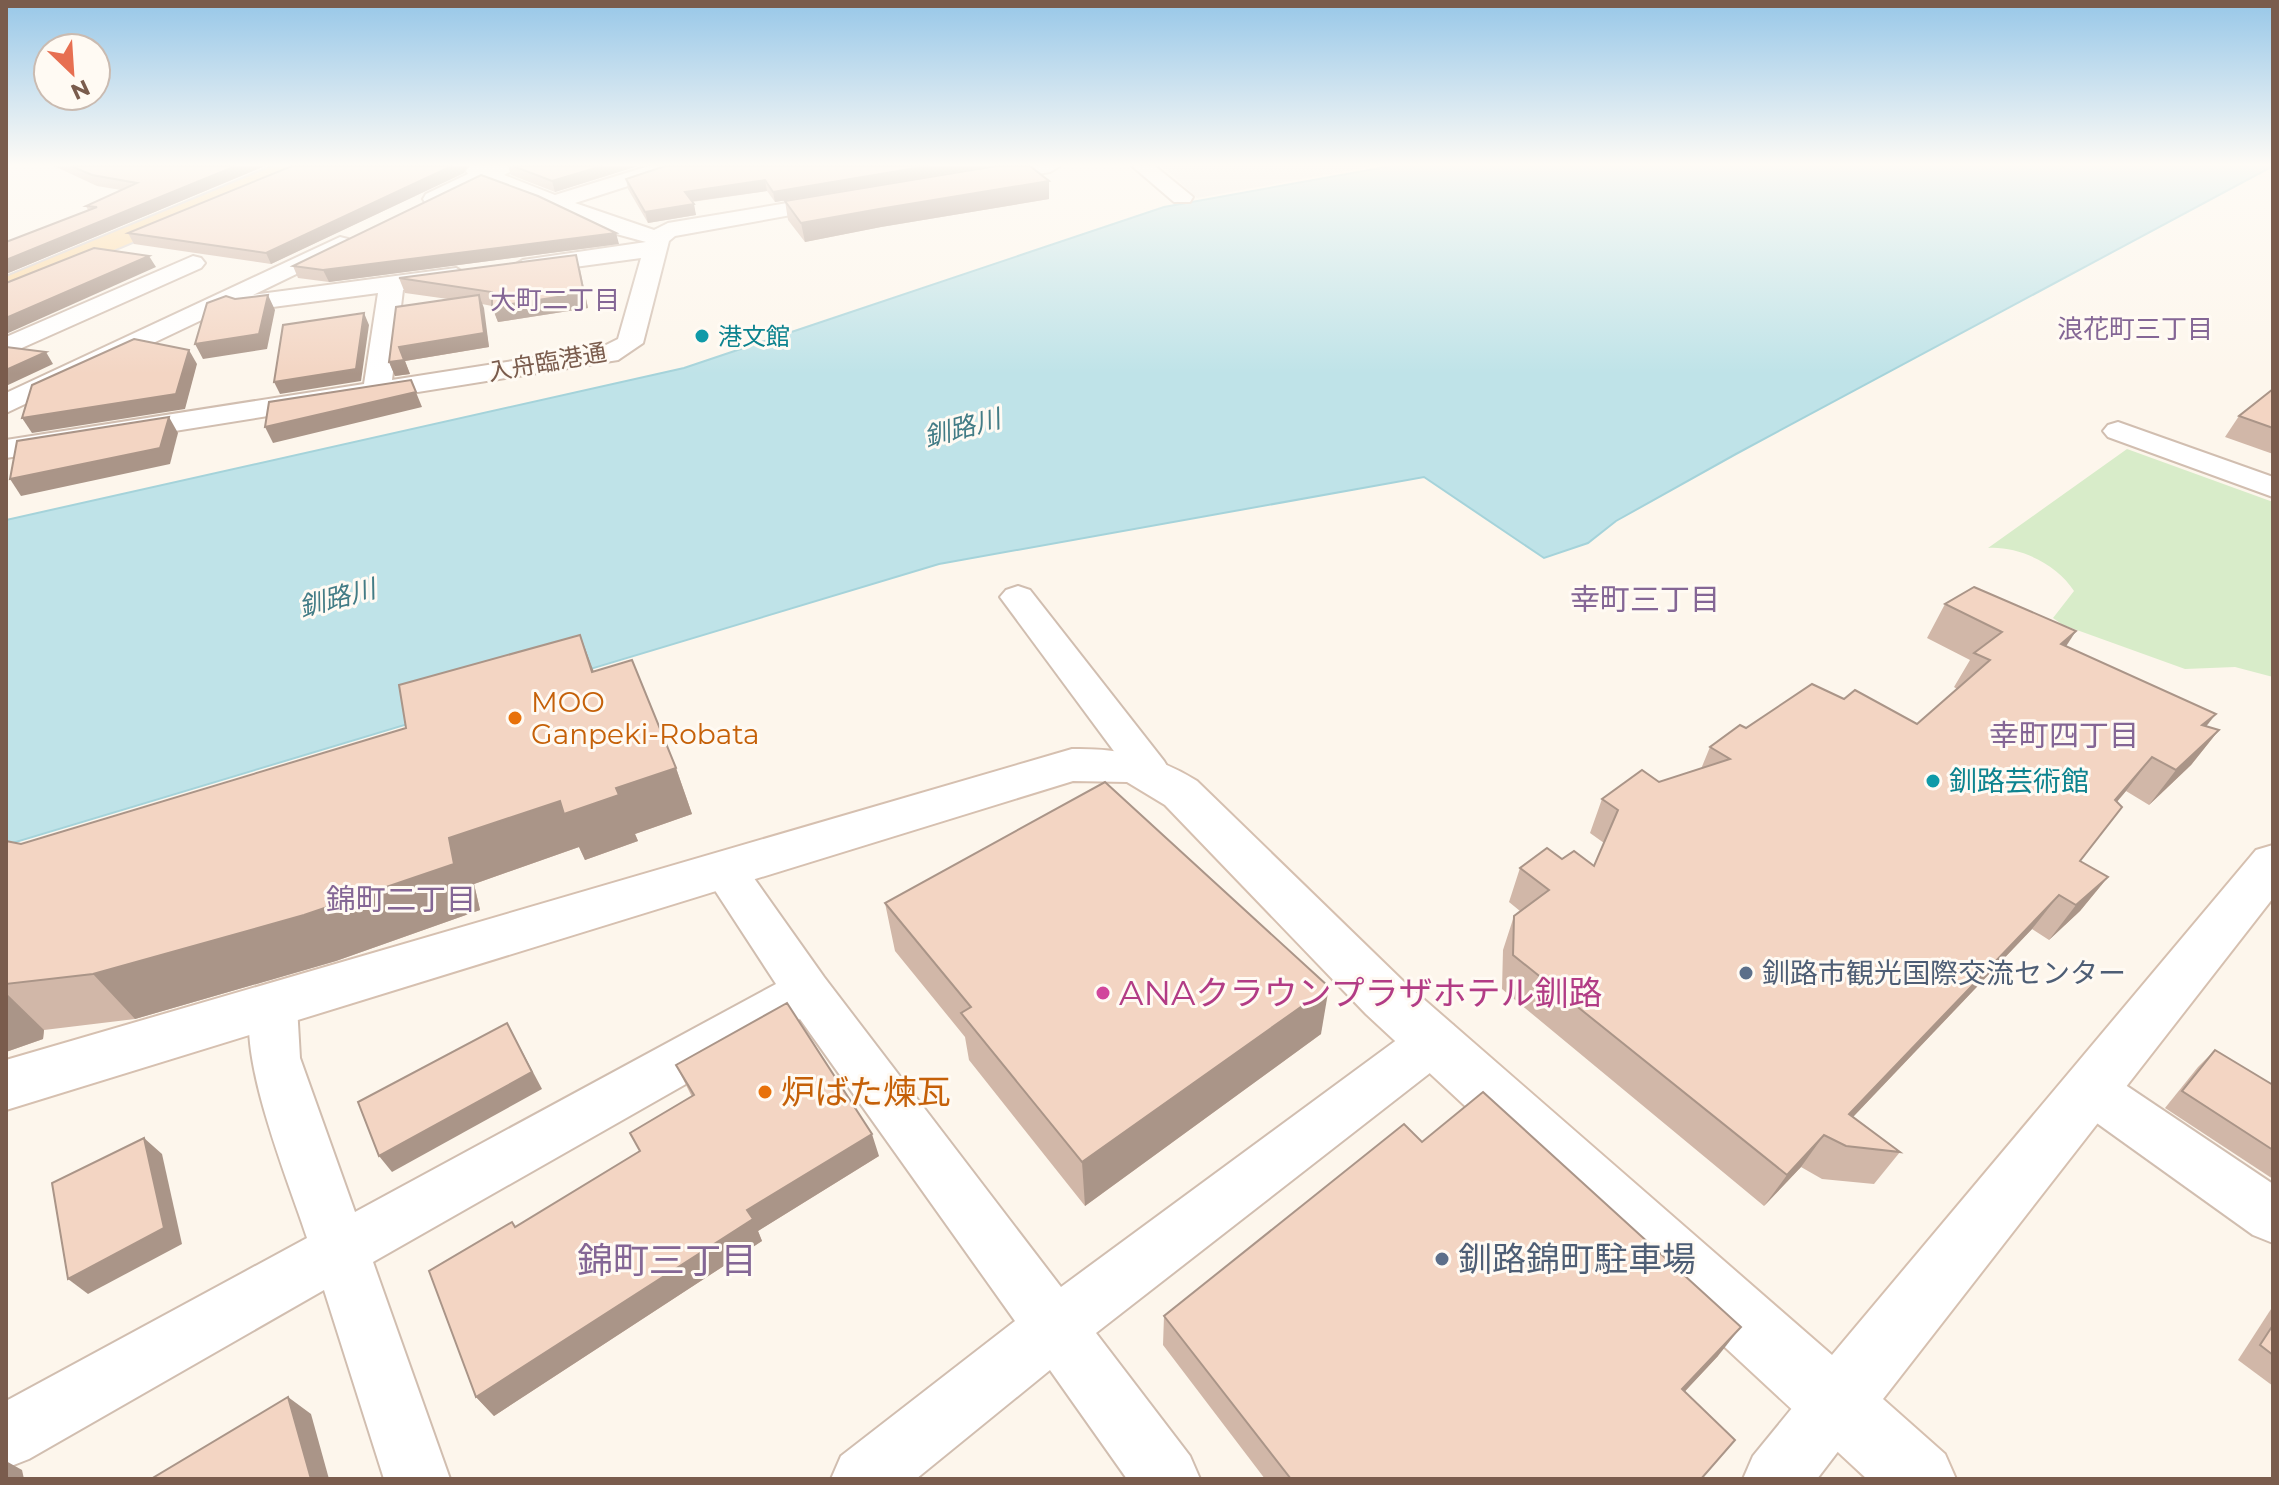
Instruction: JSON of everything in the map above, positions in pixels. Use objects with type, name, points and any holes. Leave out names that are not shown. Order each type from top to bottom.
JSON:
[{"type":"main road","points":[[6,287],[130,235]]},
{"type":"street","points":[[6,404],[357,235]]},
{"type":"street","points":[[638,235],[658,243]]},
{"type":"street","points":[[210,308],[493,271],[658,243],[668,235]]},
{"type":"street","name":"入舟臨港通","points":[[6,449],[609,354],[630,343],[646,276],[658,243]]},
{"type":"street","points":[[98,249],[274,276]]},
{"type":"street","points":[[6,347],[193,263]]},
{"type":"street","points":[[377,389],[391,284]]},
{"type":"street","points":[[2118,431],[2273,488]]},
{"type":"street","points":[[1018,597],[1150,771],[1181,793],[1385,998],[1920,1479]]},
{"type":"street","points":[[6,1085],[1072,765],[1109,763],[1150,771]]},
{"type":"street","points":[[723,869],[807,991],[1167,1479]]},
{"type":"street","points":[[1776,1479],[2270,871]]},
{"type":"street","points":[[6,1436],[807,991]]},
{"type":"street","points":[[272,1006],[275,1058],[417,1479]]},
{"type":"street","points":[[864,1479],[1057,1326],[1435,1040]]},
{"type":"street","points":[[2091,1090],[2273,1216]]},
{"type":"green space","points":[[2127,449],[2273,502],[2273,677],[2235,667],[2185,669],[2063,625],[2053,618],[2074,591],[2067,581],[2036,559],[2012,550],[1988,548]]},
{"type":"water","name":"釧路川","points":[[1080,235],[2144,235],[1736,454],[1616,521],[1588,543],[1544,558],[1424,477],[939,564],[6,845],[6,520],[684,368]]},
{"type":"building","points":[[23,235],[66,235],[6,260],[6,242]]},
{"type":"building","points":[[144,235],[304,235],[266,253]]},
{"type":"building","points":[[356,235],[598,235],[323,270],[293,266]]},
{"type":"building","points":[[94,248],[149,256],[6,318],[6,283]]},
{"type":"building","points":[[576,255],[584,293],[492,307],[492,292],[399,278]]},
{"type":"building","points":[[268,295],[259,334],[195,344],[207,303],[226,296],[235,299]]},
{"type":"building","points":[[479,295],[484,333],[399,347],[404,360],[389,362],[396,307]]},
{"type":"building","points":[[364,313],[356,369],[274,382],[283,325]]},
{"type":"building","points":[[134,339],[189,350],[176,394],[22,418],[32,385]]},
{"type":"building","points":[[6,347],[46,352],[6,370]]},
{"type":"building","points":[[411,380],[416,392],[265,427],[269,402]]},
{"type":"building","points":[[2273,389],[2273,428],[2239,416]]},
{"type":"building","points":[[169,417],[160,448],[10,479],[17,441]]},
{"type":"building","points":[[1974,587],[2076,631],[2061,644],[2216,714],[2202,725],[2219,730],[2176,770],[2152,757],[2115,800],[2122,807],[2080,861],[2108,877],[2076,905],[2059,895],[1849,1114],[1900,1152],[1846,1146],[1824,1135],[1787,1175],[1513,955],[1514,916],[1549,890],[1520,868],[1547,848],[1562,859],[1574,851],[1594,866],[1618,810],[1602,799],[1642,770],[1659,782],[1730,759],[1710,747],[1740,725],[1746,728],[1812,684],[1844,699],[1855,690],[1917,724],[1990,660],[1974,653],[2002,632],[1945,604]]},
{"type":"building","points":[[580,635],[592,672],[632,660],[676,768],[616,788],[619,795],[564,814],[560,801],[449,838],[454,864],[304,915],[93,974],[6,984],[6,841],[21,844],[406,728],[399,685]]},
{"type":"building","name":"ANAクラウンプラザホテル釧路","points":[[1105,782],[1329,987],[1082,1162],[961,1013],[971,1007],[885,903]]},
{"type":"building","points":[[787,1003],[872,1134],[747,1210],[753,1219],[476,1397],[429,1271],[512,1222],[515,1227],[640,1151],[630,1133],[694,1095],[676,1065]]},
{"type":"building","points":[[507,1023],[532,1072],[379,1156],[358,1102]]},
{"type":"building","points":[[2215,1050],[2273,1085],[2273,1150],[2182,1091]]},
{"type":"building","name":"釧路錦町駐車場","points":[[1483,1092],[1741,1327],[1682,1389],[1735,1440],[1701,1479],[1291,1479],[1164,1316],[1404,1124],[1422,1142]]},
{"type":"building","points":[[144,1138],[164,1228],[68,1279],[52,1183]]},
{"type":"building","points":[[2273,1325],[2273,1355],[2260,1345]]},
{"type":"building","points":[[288,1397],[311,1479],[151,1479]]},
{"type":"place","name":"港文館","points":[[702,336]]},
{"type":"place","name":"MOO Ganpeki-Robata","points":[[515,718]]},
{"type":"place","name":"釧路芸術館","points":[[1933,781]]},
{"type":"place","name":"釧路市観光国際交流センター","points":[[1746,973]]},
{"type":"place","name":"ANAクラウンプラザホテル釧路","points":[[1103,993]]},
{"type":"place","name":"炉ばた煉瓦","points":[[765,1092]]},
{"type":"place","name":"釧路錦町駐車場","points":[[1442,1259]]},
{"type":"district","name":"大町二丁目","points":[[555,300]]},
{"type":"district","name":"浪花町三丁目","points":[[2135,329]]},
{"type":"district","name":"幸町三丁目","points":[[1645,599]]},
{"type":"district","name":"幸町四丁目","points":[[2064,735]]},
{"type":"district","name":"錦町二丁目","points":[[401,899]]},
{"type":"district","name":"錦町三丁目","points":[[667,1260]]}]
